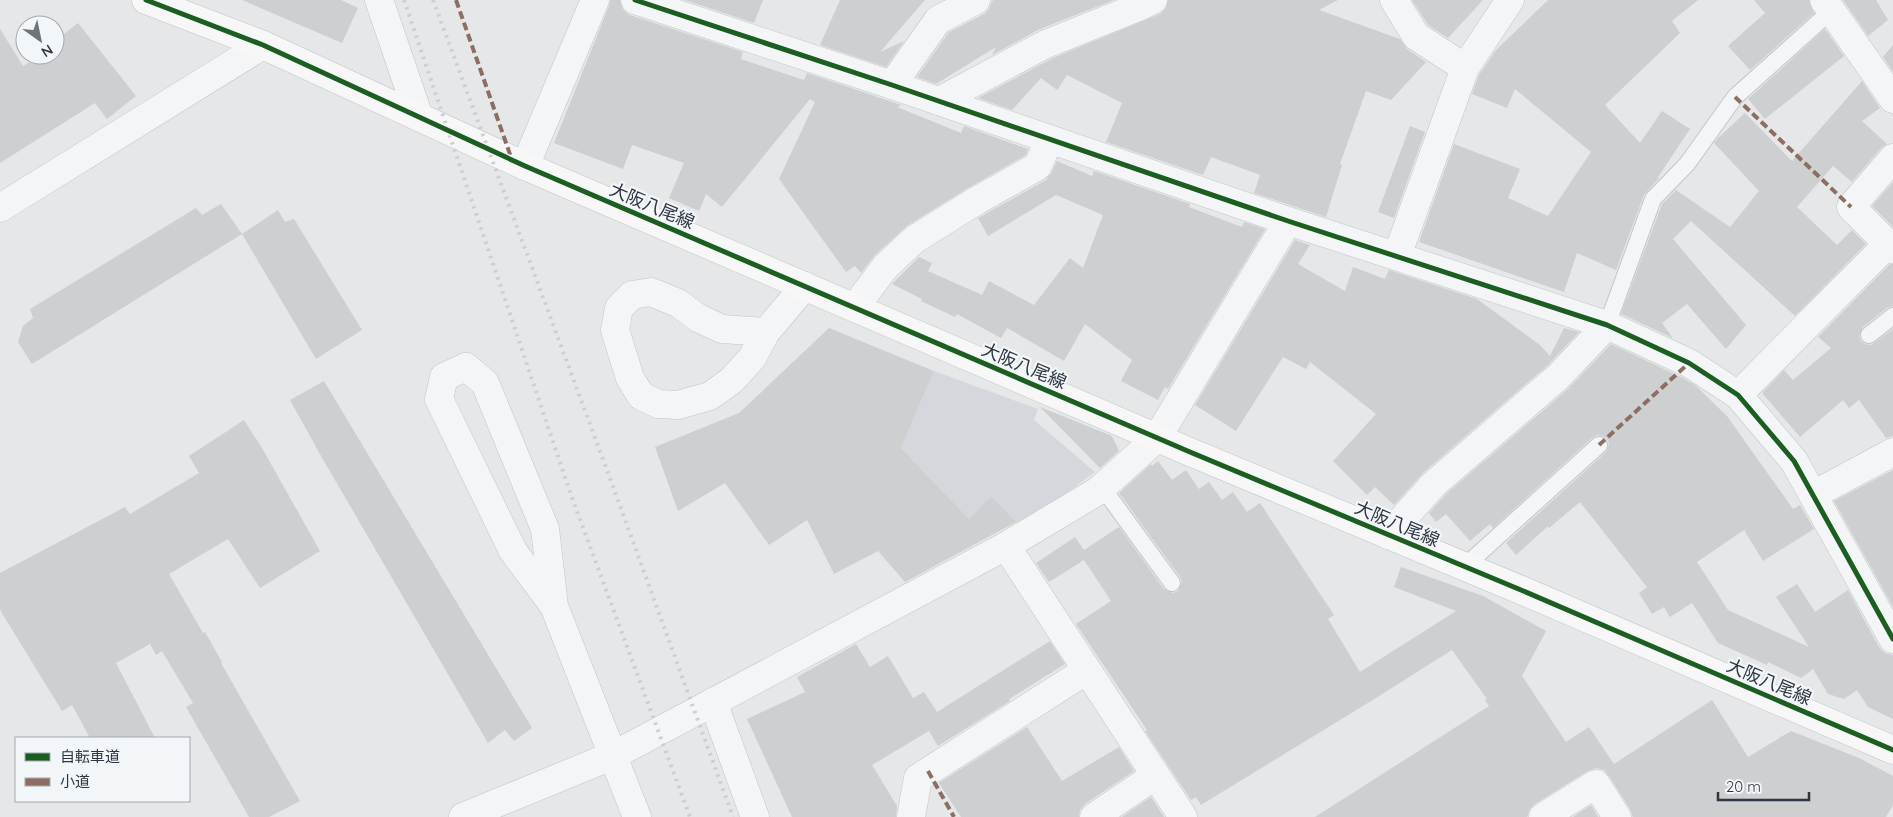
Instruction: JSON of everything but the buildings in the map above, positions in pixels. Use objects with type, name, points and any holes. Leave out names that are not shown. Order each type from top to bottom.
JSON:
[{"type":"main road","name":"大阪八尾線","points":[[146,0],[263,45],[525,166],[1157,438],[1893,750]]},
{"type":"street","points":[[379,0],[419,117]]},
{"type":"street","points":[[525,166],[595,0]]},
{"type":"street","points":[[635,0],[892,85],[1288,221],[1607,325],[1689,363],[1738,395],[1794,461],[1893,639]]},
{"type":"street","points":[[892,85],[938,20],[976,0]]},
{"type":"street","points":[[939,101],[1046,44],[1153,0]]},
{"type":"street","points":[[1394,0],[1416,36],[1465,68]]},
{"type":"street","points":[[1397,256],[1465,68],[1510,0]]},
{"type":"street","points":[[1828,5],[1893,99]]},
{"type":"street","points":[[0,208],[263,45]]},
{"type":"street","points":[[855,307],[886,266],[916,239],[976,201],[1038,166],[1049,139]]},
{"type":"street","points":[[1738,395],[1891,247],[1851,207],[1893,158]]},
{"type":"street","points":[[463,817],[614,755],[1006,546],[1102,487],[1157,438],[1288,221]]},
{"type":"street","points":[[766,332],[722,328],[698,318],[678,303],[651,292],[632,295],[619,308],[615,330],[630,378],[641,396],[658,404],[678,405],[710,396],[732,380],[752,358],[766,332],[805,286]]},
{"type":"street","points":[[1388,535],[1434,484],[1558,377],[1607,325]]},
{"type":"street","points":[[554,606],[546,529],[485,383],[466,367],[444,377],[439,399],[513,551],[554,606],[637,817]]},
{"type":"street","points":[[1813,495],[1893,452]]},
{"type":"street","points":[[1006,546],[1184,817]]},
{"type":"street","points":[[911,817],[918,778],[1088,670]]},
{"type":"street","points":[[713,702],[755,817]]},
{"type":"street","points":[[1094,817],[1156,775]]},
{"type":"street","points":[[1543,817],[1596,784],[1617,817]]},
{"type":"lane","points":[[1607,325],[1653,200],[1688,164],[1735,97],[1828,5]]},
{"type":"lane","points":[[1869,335],[1893,316]]},
{"type":"lane","points":[[1464,567],[1599,445]]},
{"type":"lane","points":[[1102,487],[1172,583]]},
{"type":"shaded area","points":[[934,371],[1038,409],[1034,420],[1095,472],[1020,527],[991,496],[969,519],[901,448]]},
{"type":"railway","points":[[404,0],[571,495],[690,817]]},
{"type":"railway","points":[[433,0],[733,817]]},
{"type":"marked path","points":[[456,0],[512,160]]},
{"type":"marked path","points":[[1735,97],[1851,207]]},
{"type":"marked path","points":[[1599,445],[1689,363]]},
{"type":"marked path","points":[[928,771],[954,817]]},
{"type":"cycle path","points":[[146,0],[263,45],[525,166],[1190,452],[1521,590],[1893,750]]},
{"type":"cycle path","points":[[635,0],[892,85],[1288,221],[1607,325],[1689,363],[1738,395],[1794,461],[1893,639]]}]
